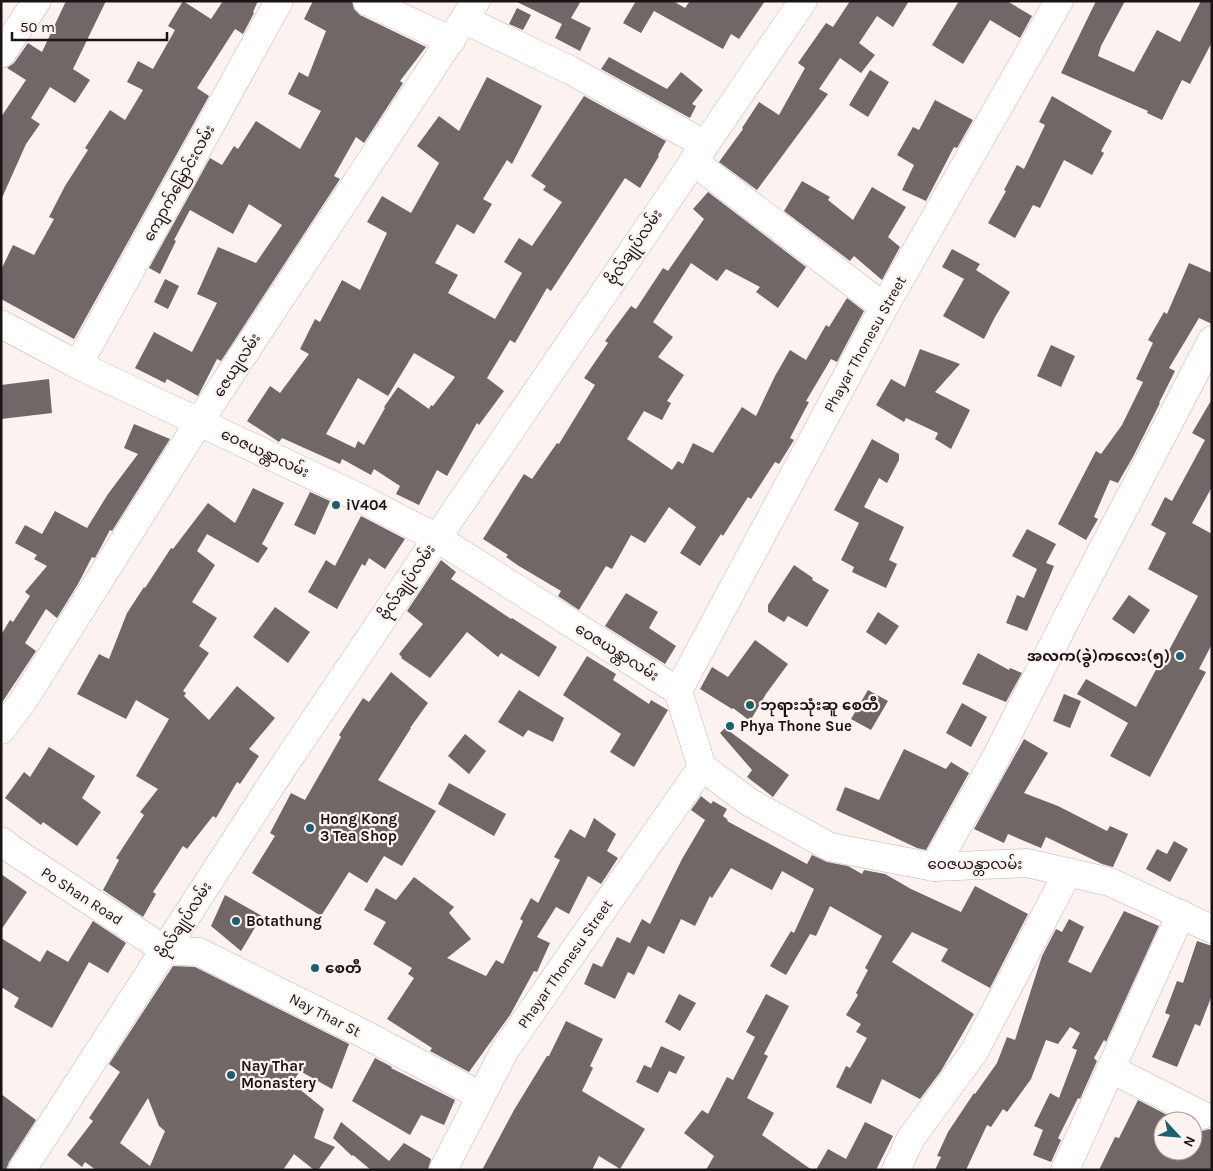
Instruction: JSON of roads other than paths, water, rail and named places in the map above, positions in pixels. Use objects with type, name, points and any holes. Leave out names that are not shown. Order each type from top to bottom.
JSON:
[{"type":"street","points":[[1,54],[37,1]]},
{"type":"street","name":"ကျောက်မြောင်းလမ်း","points":[[78,365],[279,1]]},
{"type":"street","points":[[367,1],[464,21],[570,70],[699,153],[884,307]]},
{"type":"street","name":"ဗိုလ်ချုပ်လမ်း","points":[[22,1170],[279,773],[803,1]]},
{"type":"street","name":"Phayar Thonesu Street","points":[[678,691],[884,307],[1059,1]]},
{"type":"street","name":"ဇေယျလမ်း","points":[[1,730],[23,701],[199,422],[464,21]]},
{"type":"street","name":"ဝေဇယန္တာလမ်း","points":[[1,324],[78,365],[360,498],[437,538],[678,691]]},
{"type":"street","points":[[934,867],[992,765],[1074,603],[1212,340]]},
{"type":"street","points":[[678,691],[702,767]]},
{"type":"street","name":"ဝေဇယန္တာလမ်း","points":[[702,767],[749,802],[830,847],[934,867],[1027,863],[1110,882],[1212,929]]},
{"type":"street","name":"Phayar Thonesu Street","points":[[443,1170],[506,1050],[702,767]]},
{"type":"street","name":"Po Shan Road","points":[[1,841],[14,852],[164,950]]},
{"type":"street","points":[[896,1170],[911,1138],[974,1052],[1068,872]]},
{"type":"street","points":[[1065,1170],[1181,914]]},
{"type":"street","name":"Nay Thar St","points":[[164,950],[199,952],[364,1034],[481,1096]]},
{"type":"street","points":[[1111,1069],[1194,1111]]},
{"type":"place","name":"iV404","points":[[336,505]]},
{"type":"place","name":"အလက(ခွဲ)ကလေး(၅)","points":[[1180,656]]},
{"type":"place","name":"ဘုရားသုံးဆူ စေတီ","points":[[750,705]]},
{"type":"place","name":"Phya Thone Sue","points":[[730,726]]},
{"type":"place","name":"Hong Kong 3 Tea Shop","points":[[310,828]]},
{"type":"place","name":"Botathung","points":[[236,921]]},
{"type":"place","name":"စေတီ","points":[[315,968]]},
{"type":"place","name":"Nay Thar Monastery","points":[[231,1075]]}]
